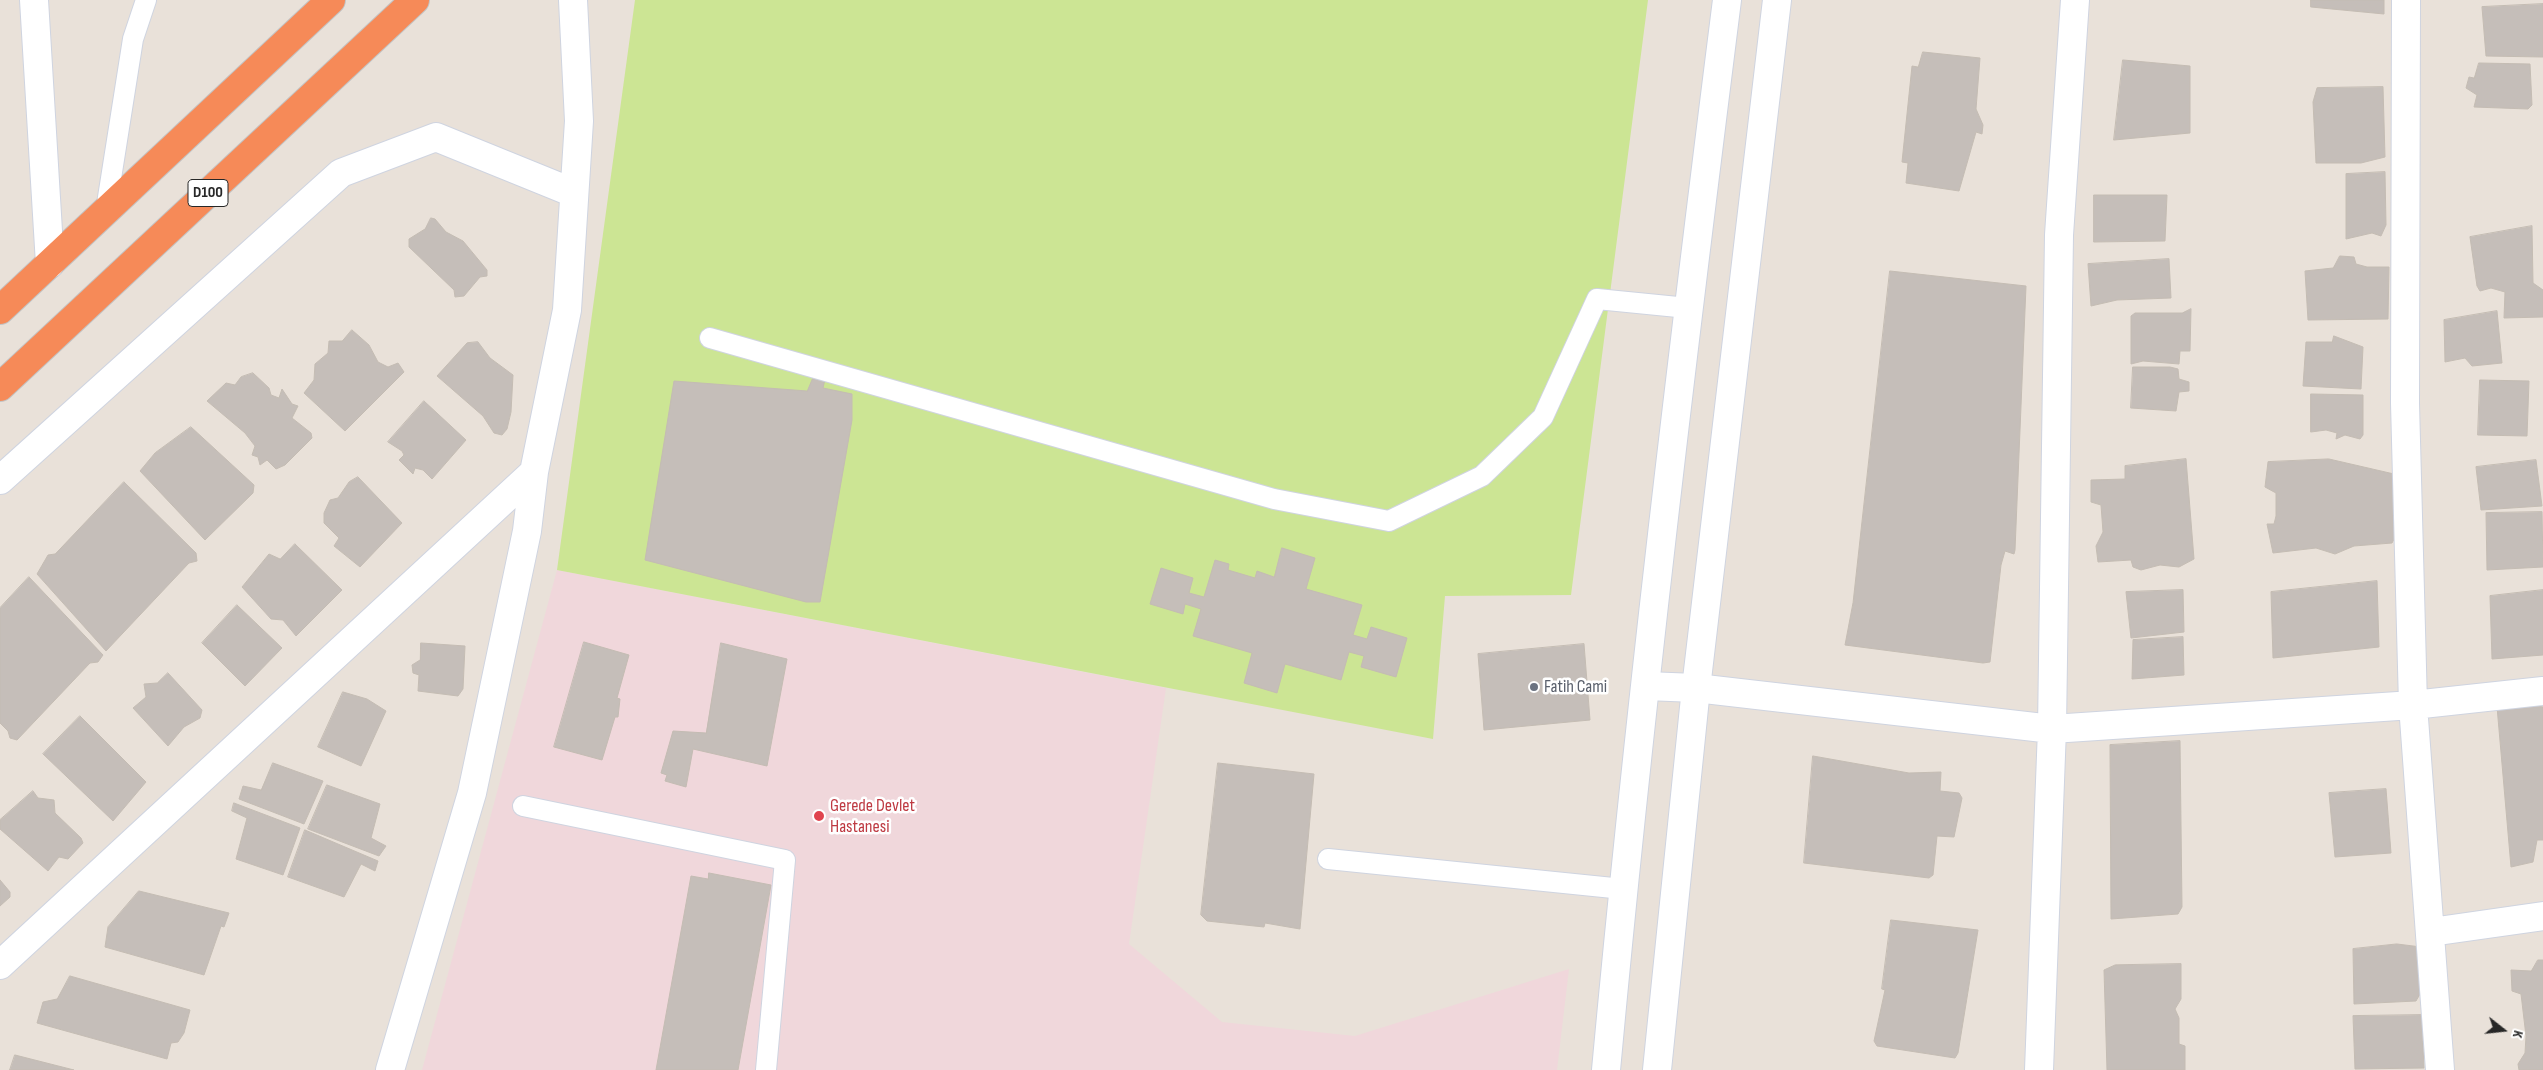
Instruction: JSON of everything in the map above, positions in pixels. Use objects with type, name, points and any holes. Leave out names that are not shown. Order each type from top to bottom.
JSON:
[{"type":"highway","points":[[0,310],[331,0]]},
{"type":"highway","name":"D100","points":[[0,386],[415,0]]},
{"type":"street","points":[[34,0],[50,264]]},
{"type":"street","points":[[390,1070],[472,793],[527,531],[534,472],[566,310],[579,121],[573,0]]},
{"type":"street","points":[[1606,1070],[1623,889],[1688,308],[1727,0]]},
{"type":"street","points":[[1657,1070],[1696,688],[1777,0]]},
{"type":"street","points":[[2039,1070],[2052,729],[2059,235],[2075,0]]},
{"type":"street","points":[[2406,0],[2405,403],[2413,705],[2440,1070]]},
{"type":"street","points":[[0,480],[341,173],[436,137],[574,193]]},
{"type":"street","points":[[0,965],[534,472]]},
{"type":"street","points":[[1646,686],[1696,688],[2052,729],[2413,705],[2543,691]]},
{"type":"street","points":[[2431,932],[2543,916]]},
{"type":"lane","points":[[106,210],[133,39],[146,0]]},
{"type":"lane","points":[[710,338],[1274,499],[1389,521],[1482,476],[1543,417],[1597,299],[1688,308]]},
{"type":"lane","points":[[523,806],[785,860],[766,1070]]},
{"type":"lane","points":[[1328,860],[1623,889]]},
{"type":"shaded area","name":"Gerede Devlet Hastanesi","points":[[557,570],[1166,688],[1129,944],[1222,1022],[1355,1036],[1569,969],[1557,1070],[422,1070]]},
{"type":"green space","points":[[635,0],[1648,0],[1571,595],[1445,596],[1433,739],[557,570]]},
{"type":"building","points":[[2311,0],[2384,0],[2384,14],[2311,7]]},
{"type":"building","points":[[2543,4],[2543,57],[2486,56],[2482,7]]},
{"type":"building","points":[[1923,52],[1980,58],[1976,109],[1983,125],[1982,134],[1976,132],[1959,191],[1906,183],[1908,163],[1902,162],[1912,66],[1918,67]]},
{"type":"building","points":[[2123,60],[2190,66],[2190,133],[2114,140]]},
{"type":"building","points":[[2479,63],[2530,64],[2532,105],[2528,109],[2474,107],[2477,95],[2466,88],[2469,77],[2474,78]]},
{"type":"building","points":[[2383,87],[2385,157],[2361,163],[2316,163],[2313,102],[2317,88]]},
{"type":"building","points":[[2385,172],[2386,225],[2381,236],[2372,233],[2346,239],[2346,174]]},
{"type":"building","points":[[2094,195],[2167,195],[2165,241],[2094,242]]},
{"type":"building","points":[[431,218],[435,219],[446,232],[463,241],[487,270],[487,276],[480,277],[464,296],[455,297],[454,290],[409,247],[409,239],[425,229]]},
{"type":"building","points":[[2532,226],[2533,283],[2543,290],[2543,317],[2504,318],[2505,292],[2491,288],[2480,291],[2477,286],[2470,237]]},
{"type":"building","points":[[2340,256],[2354,257],[2356,264],[2367,267],[2389,267],[2388,319],[2308,320],[2305,271],[2333,268]]},
{"type":"building","points":[[2169,259],[2171,298],[2117,300],[2091,306],[2088,264]]},
{"type":"building","points":[[1890,271],[2026,286],[2015,550],[2014,554],[2005,551],[2001,565],[1990,662],[1983,663],[1845,645],[1853,603]]},
{"type":"building","points":[[2191,309],[2190,351],[2180,351],[2179,364],[2143,361],[2131,364],[2131,316],[2135,313],[2182,313]]},
{"type":"building","points":[[2497,311],[2502,363],[2472,366],[2465,358],[2445,362],[2444,320]]},
{"type":"building","points":[[352,330],[369,345],[378,362],[388,367],[398,363],[404,372],[345,431],[304,393],[314,380],[315,364],[328,353],[329,341],[342,341]]},
{"type":"building","points":[[2334,336],[2363,347],[2361,389],[2303,386],[2306,342],[2332,342]]},
{"type":"building","points":[[478,342],[490,358],[513,375],[511,412],[507,429],[502,435],[494,433],[483,416],[437,376],[467,343]]},
{"type":"building","points":[[2133,367],[2170,367],[2178,369],[2179,379],[2189,382],[2189,391],[2179,392],[2176,411],[2131,408]]},
{"type":"building","points":[[253,373],[269,388],[271,395],[279,398],[282,389],[292,404],[298,406],[292,418],[311,433],[312,438],[285,465],[276,469],[267,460],[260,465],[258,457],[252,455],[255,446],[245,433],[207,401],[226,383],[235,385],[241,377]]},
{"type":"building","points":[[814,376],[825,379],[823,388],[852,394],[852,420],[820,602],[806,602],[645,560],[674,381],[807,391]]},
{"type":"building","points":[[2480,380],[2529,381],[2527,436],[2478,435]]},
{"type":"building","points":[[2311,394],[2363,395],[2363,435],[2360,439],[2345,435],[2336,439],[2337,433],[2326,430],[2311,432]]},
{"type":"building","points":[[424,401],[466,440],[432,479],[423,470],[415,468],[413,474],[399,460],[404,455],[402,451],[388,442]]},
{"type":"building","points":[[191,427],[254,485],[253,493],[205,540],[140,471],[155,453]]},
{"type":"building","points":[[2186,459],[2194,559],[2179,567],[2160,565],[2141,570],[2133,567],[2131,560],[2098,562],[2096,546],[2103,532],[2101,505],[2091,502],[2091,480],[2125,479],[2125,466]]},
{"type":"building","points":[[2329,459],[2394,474],[2396,536],[2392,543],[2354,546],[2335,554],[2316,548],[2273,553],[2267,524],[2274,524],[2276,493],[2265,487],[2268,462]]},
{"type":"building","points":[[2536,460],[2542,506],[2481,510],[2476,467]]},
{"type":"building","points":[[358,477],[402,523],[360,567],[334,546],[339,538],[324,523],[324,513],[330,500],[338,498],[349,482]]},
{"type":"building","points":[[124,482],[196,553],[197,561],[189,563],[106,651],[37,574],[48,555],[55,554]]},
{"type":"building","points":[[2542,512],[2543,567],[2487,570],[2486,513]]},
{"type":"building","points":[[295,544],[342,590],[296,636],[283,620],[271,619],[242,587],[269,554],[280,559]]},
{"type":"building","points":[[1282,548],[1315,558],[1306,589],[1362,605],[1353,635],[1367,639],[1371,627],[1407,638],[1396,677],[1361,667],[1364,656],[1349,652],[1341,680],[1285,664],[1277,693],[1244,683],[1252,653],[1193,636],[1201,609],[1185,604],[1183,614],[1150,604],[1161,568],[1193,578],[1189,593],[1204,597],[1215,560],[1229,564],[1228,570],[1255,578],[1257,571],[1274,577]]},
{"type":"building","points":[[29,577],[103,655],[98,662],[90,663],[17,740],[10,738],[8,731],[0,723],[0,608]]},
{"type":"building","points":[[2377,581],[2379,647],[2273,658],[2271,592]]},
{"type":"building","points":[[2183,590],[2184,632],[2131,638],[2126,592]]},
{"type":"building","points":[[2543,590],[2543,655],[2492,659],[2490,596]]},
{"type":"building","points":[[237,605],[282,648],[245,686],[202,643]]},
{"type":"building","points":[[2183,637],[2184,675],[2132,679],[2133,640]]},
{"type":"building","points":[[584,642],[629,655],[617,698],[620,699],[618,717],[615,717],[602,760],[554,747]]},
{"type":"building","points":[[421,643],[465,646],[463,689],[458,696],[418,691],[419,675],[413,673],[412,665],[420,660]]},
{"type":"building","points":[[721,643],[787,659],[767,766],[693,749],[686,787],[665,781],[667,775],[661,773],[673,731],[706,733]]},
{"type":"building","name":"Fatih Cami","points":[[1584,644],[1590,720],[1484,730],[1478,654]]},
{"type":"building","points":[[168,673],[202,710],[200,718],[184,727],[168,746],[133,708],[146,697],[144,684],[157,683]]},
{"type":"building","points":[[2535,689],[2537,706],[2543,707],[2543,840],[2537,840],[2533,862],[2511,867],[2496,695]]},
{"type":"building","points":[[343,692],[367,699],[386,711],[361,766],[318,747]]},
{"type":"building","points":[[80,716],[146,782],[113,821],[43,754]]},
{"type":"building","points":[[2180,741],[2182,907],[2178,914],[2111,919],[2110,745]]},
{"type":"building","points":[[1813,756],[1909,773],[1941,772],[1940,791],[1959,793],[1962,798],[1954,837],[1937,836],[1933,875],[1929,878],[1804,863]]},
{"type":"building","points":[[273,763],[323,781],[304,824],[239,799],[243,786],[261,790]]},
{"type":"building","points":[[1218,763],[1314,774],[1300,929],[1265,923],[1264,927],[1207,921],[1201,915]]},
{"type":"building","points":[[327,785],[380,804],[371,838],[386,846],[379,856],[308,829]]},
{"type":"building","points":[[2386,789],[2391,853],[2335,857],[2329,793]]},
{"type":"building","points":[[33,791],[38,798],[54,800],[55,813],[81,838],[83,843],[68,859],[59,857],[48,871],[0,829],[0,820]]},
{"type":"building","points":[[234,803],[300,828],[283,875],[236,859],[247,818],[232,811]]},
{"type":"building","points":[[305,830],[378,861],[375,871],[361,864],[344,897],[288,877]]},
{"type":"building","points":[[709,873],[771,885],[738,1070],[656,1070],[691,876],[708,879]]},
{"type":"building","points":[[0,880],[10,892],[10,897],[0,906]]},
{"type":"building","points":[[139,891],[229,913],[224,927],[221,926],[204,975],[105,947],[108,927]]},
{"type":"building","points":[[1891,920],[1978,930],[1958,1053],[1955,1058],[1877,1046],[1874,1041],[1885,990],[1882,989]]},
{"type":"building","points":[[2397,944],[2421,947],[2420,994],[2416,1001],[2354,1004],[2353,949]]},
{"type":"building","points":[[2538,960],[2543,960],[2543,1070],[2519,1070],[2518,1064],[2525,1053],[2526,1036],[2521,994],[2512,991],[2511,970],[2531,971]]},
{"type":"building","points":[[2181,964],[2181,999],[2175,1009],[2179,1018],[2179,1044],[2185,1046],[2185,1070],[2107,1070],[2104,970],[2115,965]]},
{"type":"building","points":[[70,976],[190,1010],[184,1033],[178,1042],[171,1043],[167,1059],[37,1023],[43,1002],[57,999]]},
{"type":"building","points":[[2422,1015],[2424,1068],[2355,1069],[2353,1016]]},
{"type":"building","points":[[15,1055],[74,1070],[10,1070]]},
{"type":"place","name":"Fatih Cami","points":[[1534,687]]},
{"type":"place","name":"Gerede Devlet Hastanesi","points":[[819,816]]}]
